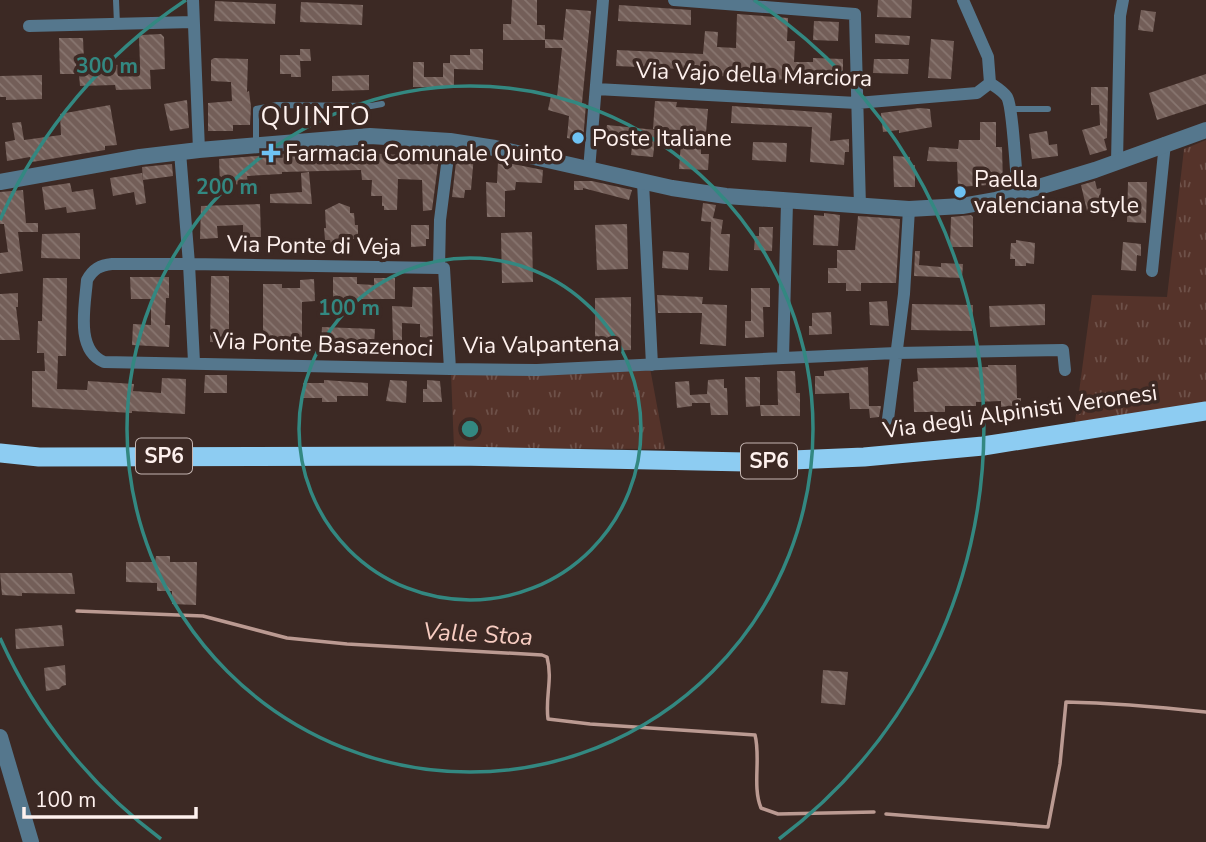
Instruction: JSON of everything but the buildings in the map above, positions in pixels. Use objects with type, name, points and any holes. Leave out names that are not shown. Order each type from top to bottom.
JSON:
[{"type":"highway","name":"Via degli Alpinisti Veronesi","points":[[0,453],[39,457],[458,456],[746,462],[864,457],[983,446],[1206,411]]},
{"type":"street","points":[[193,0],[199,150]]},
{"type":"street","points":[[589,170],[603,0]]},
{"type":"street","points":[[674,0],[855,14],[860,206]]},
{"type":"street","points":[[963,0],[988,57],[990,83],[1006,96],[1012,109],[1018,194]]},
{"type":"street","points":[[1117,162],[1120,16],[1123,0]]},
{"type":"street","points":[[29,26],[193,22]]},
{"type":"street","name":"Via Vajo della Marciora","points":[[596,89],[858,103],[977,93],[990,83]]},
{"type":"street","points":[[0,182],[180,152],[370,136],[450,141],[495,148],[589,170],[726,196],[909,209],[962,206],[1018,194],[1206,130]]},
{"type":"street","name":"Via Valpantena","points":[[450,141],[440,220],[439,268],[444,268],[450,369],[537,370],[700,360],[896,353],[1063,351],[1065,370]]},
{"type":"street","points":[[1152,271],[1165,143]]},
{"type":"street","points":[[180,152],[194,362]]},
{"type":"street","points":[[643,181],[652,365]]},
{"type":"street","points":[[783,358],[787,201]]},
{"type":"street","points":[[888,419],[904,294],[909,209]]},
{"type":"street","name":"Via Ponte di Veja","points":[[194,362],[104,362],[88,351],[85,339],[87,280],[96,268],[112,264],[189,264],[439,268]]},
{"type":"street","name":"Via Ponte Basazenoci","points":[[194,362],[450,369]]},
{"type":"street","points":[[0,737],[31,842]]},
{"type":"lane","points":[[116,0],[117,24]]},
{"type":"lane","points":[[257,145],[256,108],[277,105],[382,104]]},
{"type":"lane","points":[[1012,109],[1048,109]]},
{"type":"green space","points":[[1206,140],[1206,403],[1075,422],[1092,295],[1167,297],[1184,149]]},
{"type":"green space","points":[[650,368],[665,449],[454,448],[451,373]]},
{"type":"waterway","name":"Valle Stoa","points":[[77,611],[203,616],[287,638],[347,644],[542,655],[547,657],[549,665],[548,719],[755,735],[757,791],[761,808],[778,814],[874,812]]},
{"type":"waterway","name":"Valle Stoa","points":[[886,814],[1048,827],[1060,764],[1066,702],[1206,712]]},
{"type":"place","name":"Poste Italiane","points":[[578,138]]},
{"type":"place","name":"Farmacia Comunale Quinto","points":[[271,153]]},
{"type":"place","name":"Paella valenciana style","points":[[960,192]]},
{"type":"district","name":"QUINTO","points":[[316,116]]}]
